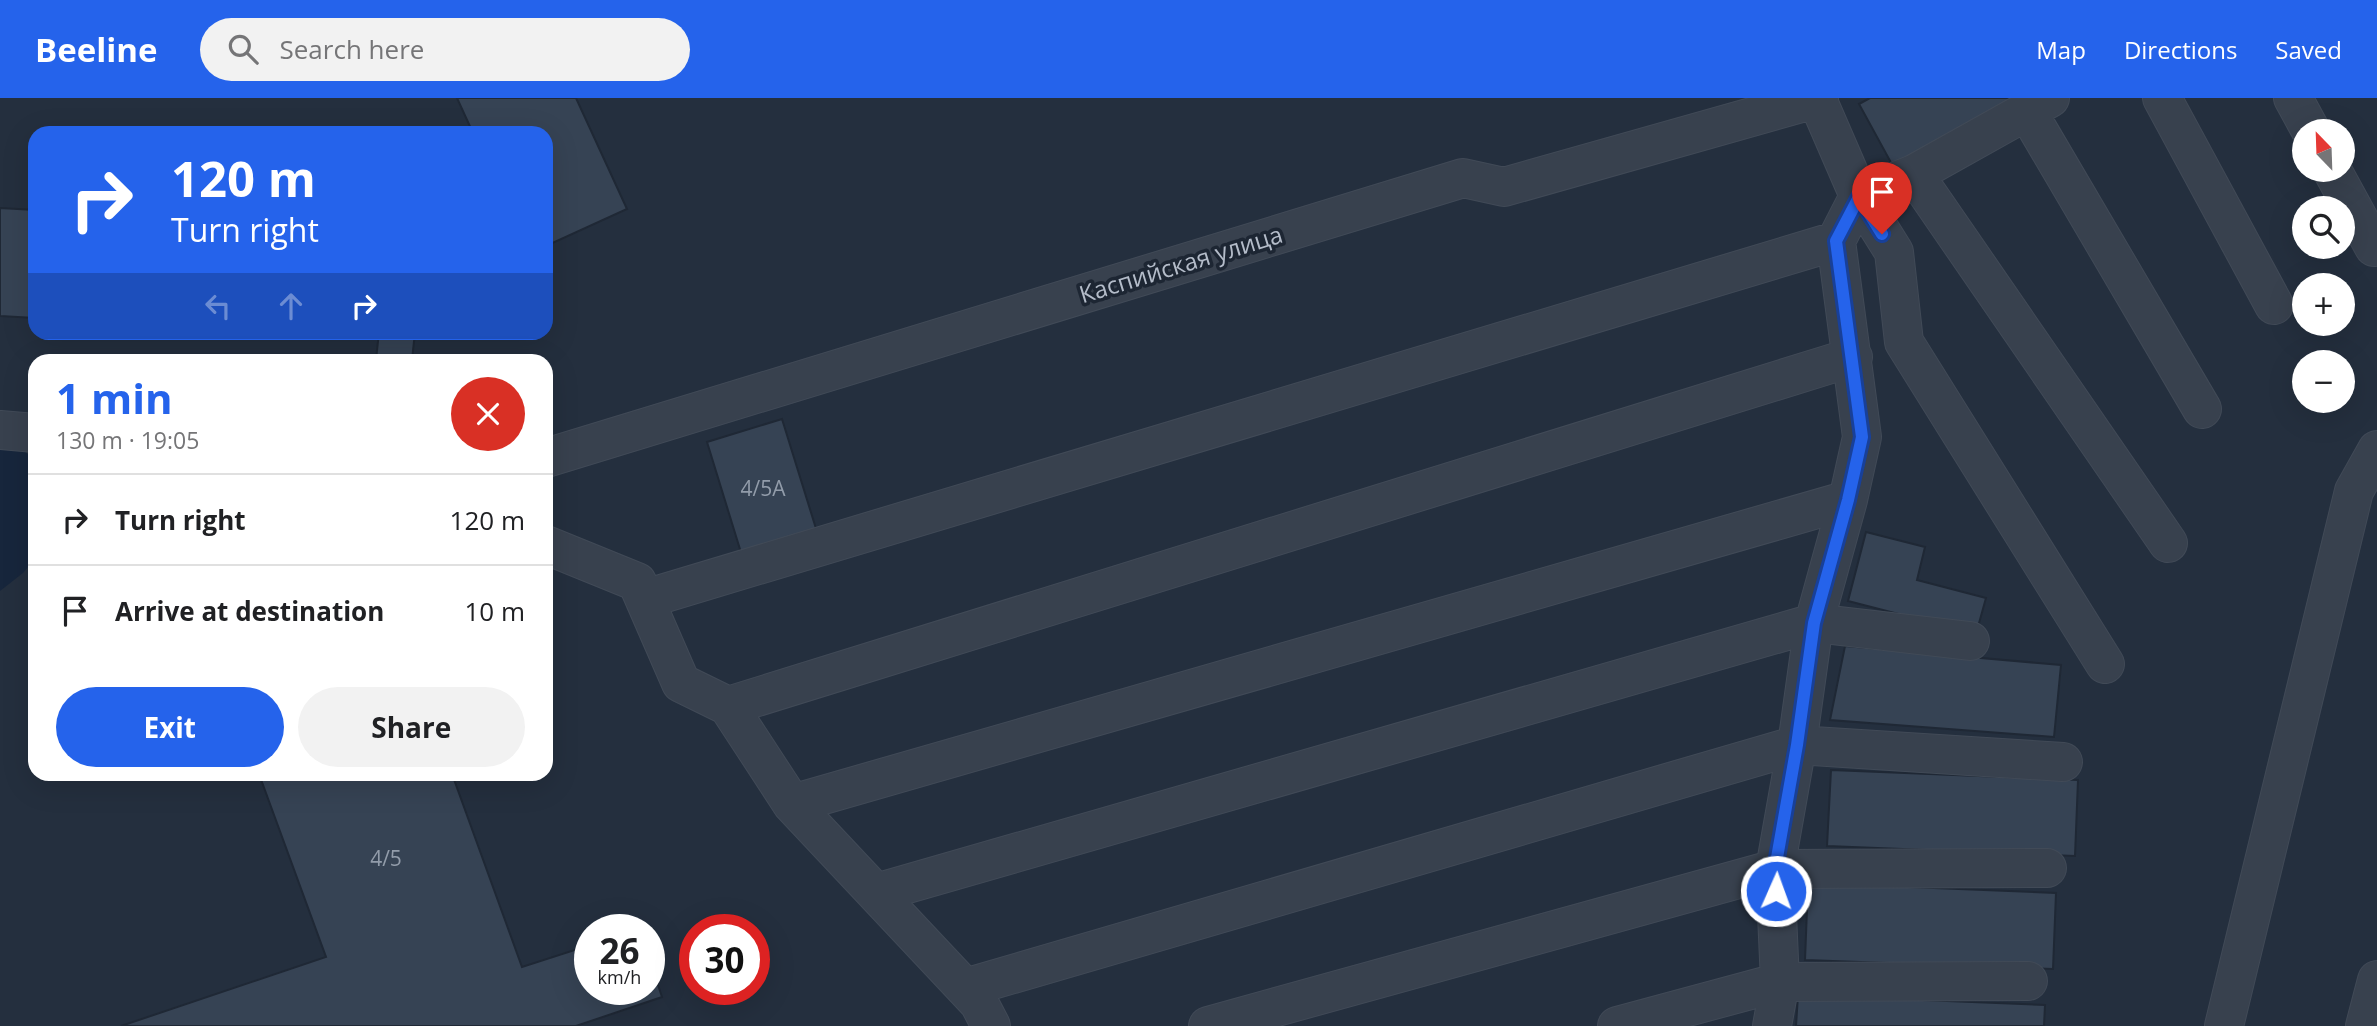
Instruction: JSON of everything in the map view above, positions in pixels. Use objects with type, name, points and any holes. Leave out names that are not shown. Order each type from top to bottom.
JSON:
[{"type":"street","points":[[2162,98],[2274,305]]},
{"type":"street","points":[[2293,98],[2304,119]]},
{"type":"street","points":[[1818,99],[1859,197],[1894,252],[1904,342],[2105,664]]},
{"type":"street","name":"Каспийская улица","points":[[553,456],[1463,178],[1504,187],[1818,99]]},
{"type":"street","points":[[1772,1026],[1780,982],[1775,869],[1797,745],[1814,623],[1848,500],[1862,437],[1836,241],[1859,197],[1914,174],[2039,105],[2202,409]]},
{"type":"street","points":[[1914,174],[2168,543]]},
{"type":"street","points":[[2339,182],[2374,247]]},
{"type":"street","points":[[645,599],[1836,241]]},
{"type":"street","points":[[728,706],[1853,357]]},
{"type":"street","points":[[0,430],[28,432]]},
{"type":"street","points":[[2224,1026],[2354,491],[2377,450]]},
{"type":"street","points":[[792,804],[1848,500]]},
{"type":"street","points":[[553,548],[637,582],[681,683],[728,706],[792,804],[979,1003],[992,1026]]},
{"type":"street","points":[[876,893],[1814,623],[1970,641]]},
{"type":"street","points":[[965,988],[1797,745],[2063,762]]},
{"type":"street","points":[[1208,1026],[1775,869],[2047,868]]},
{"type":"street","points":[[2365,1026],[2377,980]]},
{"type":"street","points":[[1617,1026],[1780,982],[2028,981]]},
{"type":"water","points":[[0,439],[16,442],[28,455],[28,567],[0,591]]},
{"type":"building","points":[[457,98],[576,98],[627,209],[553,243],[553,126],[470,126]]},
{"type":"building","points":[[1870,98],[2027,98],[1895,170],[1859,104]]},
{"type":"building","points":[[0,208],[28,210],[28,318],[0,316]]},
{"type":"building","points":[[378,340],[414,340],[413,354],[377,354]]},
{"type":"building","points":[[782,419],[818,535],[743,559],[707,442]]},
{"type":"building","points":[[1866,532],[1925,547],[1917,580],[1986,598],[1976,634],[1848,601]]},
{"type":"building","points":[[1845,646],[2061,665],[2054,737],[1830,720]]},
{"type":"building","points":[[1831,770],[2078,780],[2075,856],[1827,846]]},
{"type":"building","points":[[262,781],[455,781],[522,967],[574,950],[574,1005],[638,1005],[576,1026],[121,1026],[326,957]]},
{"type":"building","points":[[1808,883],[2056,893],[2053,969],[1805,960]]},
{"type":"building","points":[[1798,995],[2045,1005],[2044,1026],[1796,1026]]},
{"type":"route","points":[[1776,891],[1775,869],[1797,745],[1814,623],[1848,500],[1862,437],[1836,241],[1859,197],[1882,234]]}]
